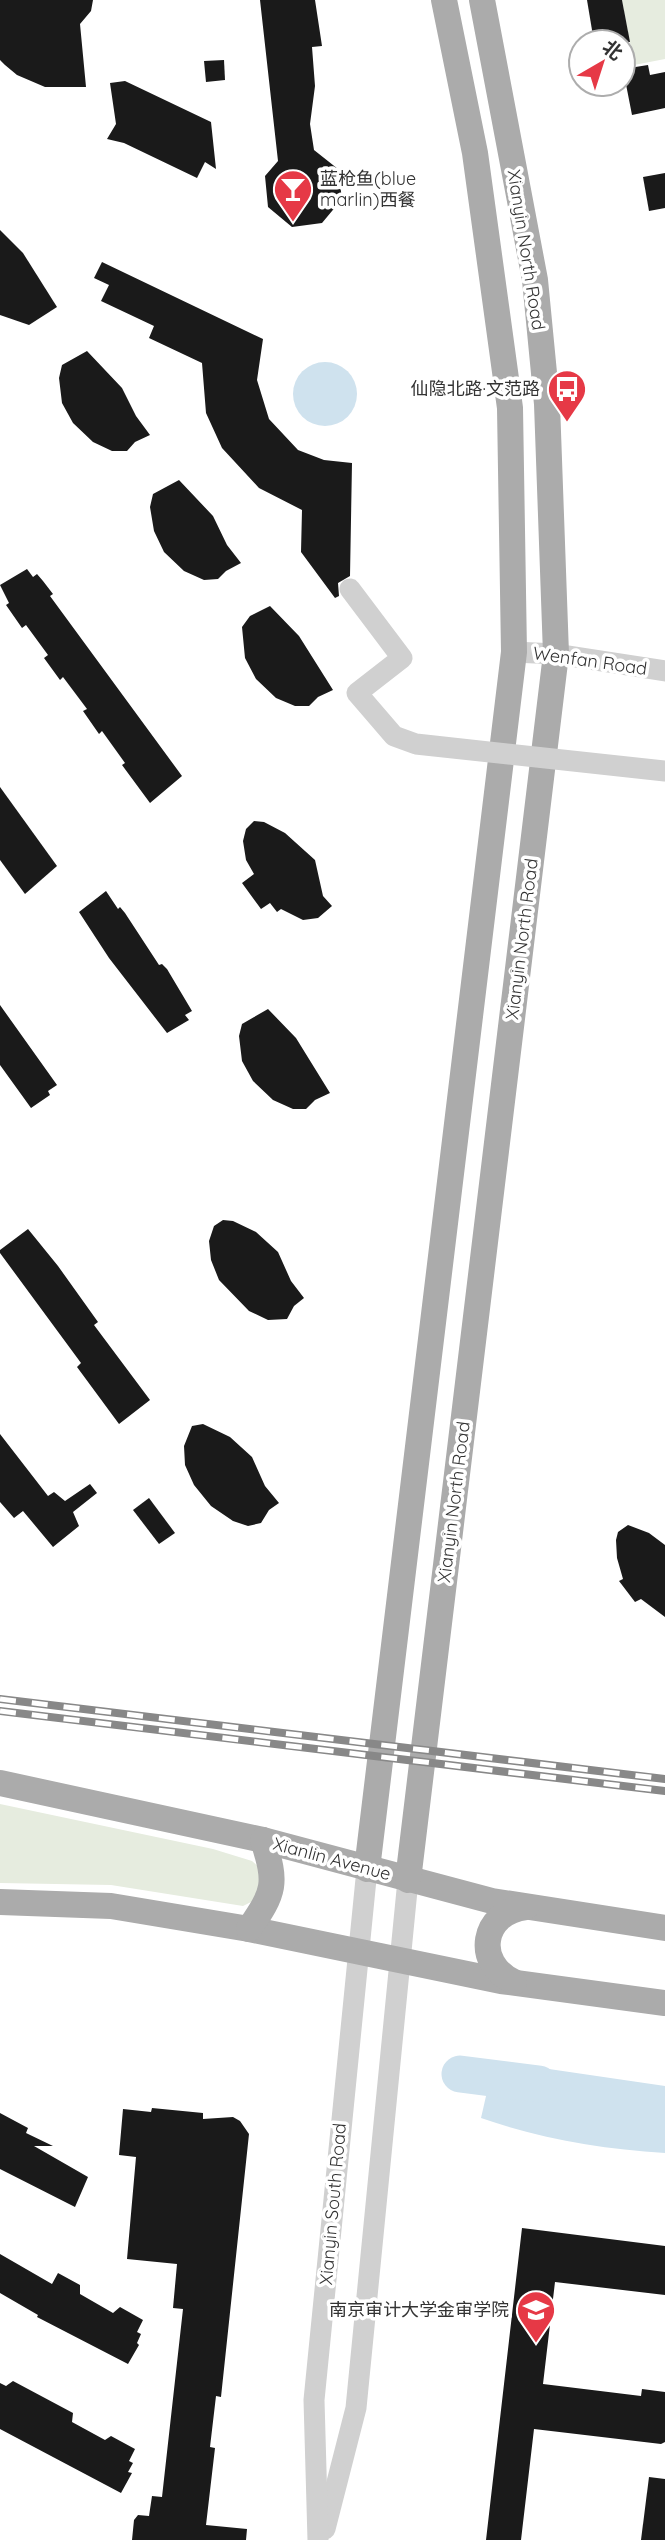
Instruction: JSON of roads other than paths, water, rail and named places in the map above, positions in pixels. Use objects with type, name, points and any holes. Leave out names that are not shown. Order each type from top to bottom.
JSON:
[{"type":"main road","name":"Xianyin North Road","points":[[367,1869],[514,652],[510,408],[475,152],[444,0]]},
{"type":"main road","name":"Xianyin North Road","points":[[408,1880],[556,654],[547,404],[535,280],[482,0]]},
{"type":"main road","name":"Xianlin Avenue","points":[[0,1783],[263,1840],[408,1880],[526,1907],[665,1928]]},
{"type":"main road","points":[[249,1929],[269,1901],[274,1873],[263,1840]]},
{"type":"main road","points":[[0,1902],[111,1906],[249,1929],[514,1982],[665,2003]]},
{"type":"main road","points":[[514,1982],[498,1972],[486,1946],[488,1936],[498,1918],[506,1912],[526,1907]]},
{"type":"street","points":[[350,589],[401,658],[357,693],[394,736],[415,744],[665,771]]},
{"type":"street","name":"Wenfan Road","points":[[514,652],[556,654],[665,671]]},
{"type":"street","name":"Xianyin South Road","points":[[320,2540],[314,2400],[367,1869]]},
{"type":"street","name":"Xianyin South Road","points":[[320,2540],[356,2408],[398,1958],[408,1880]]},
{"type":"water","points":[[319,362],[331,362],[348,371],[355,382],[355,406],[348,417],[331,426],[319,426],[307,421],[298,412],[293,400],[293,388],[298,376],[307,367]]},
{"type":"water","points":[[494,2061],[665,2086],[665,2153],[572,2142],[481,2118]]},
{"type":"waterway","points":[[460,2074],[539,2084]]},
{"type":"railway","points":[[0,1699],[665,1779]]},
{"type":"railway","points":[[0,1711],[665,1791]]},
{"type":"place","name":"蓝枪鱼(blue marlin)西餐","points":[[293,223]]},
{"type":"place","name":"仙隐北路·文范路","points":[[567,423]]},
{"type":"place","name":"南京审计大学金审学院","points":[[536,2344]]}]
